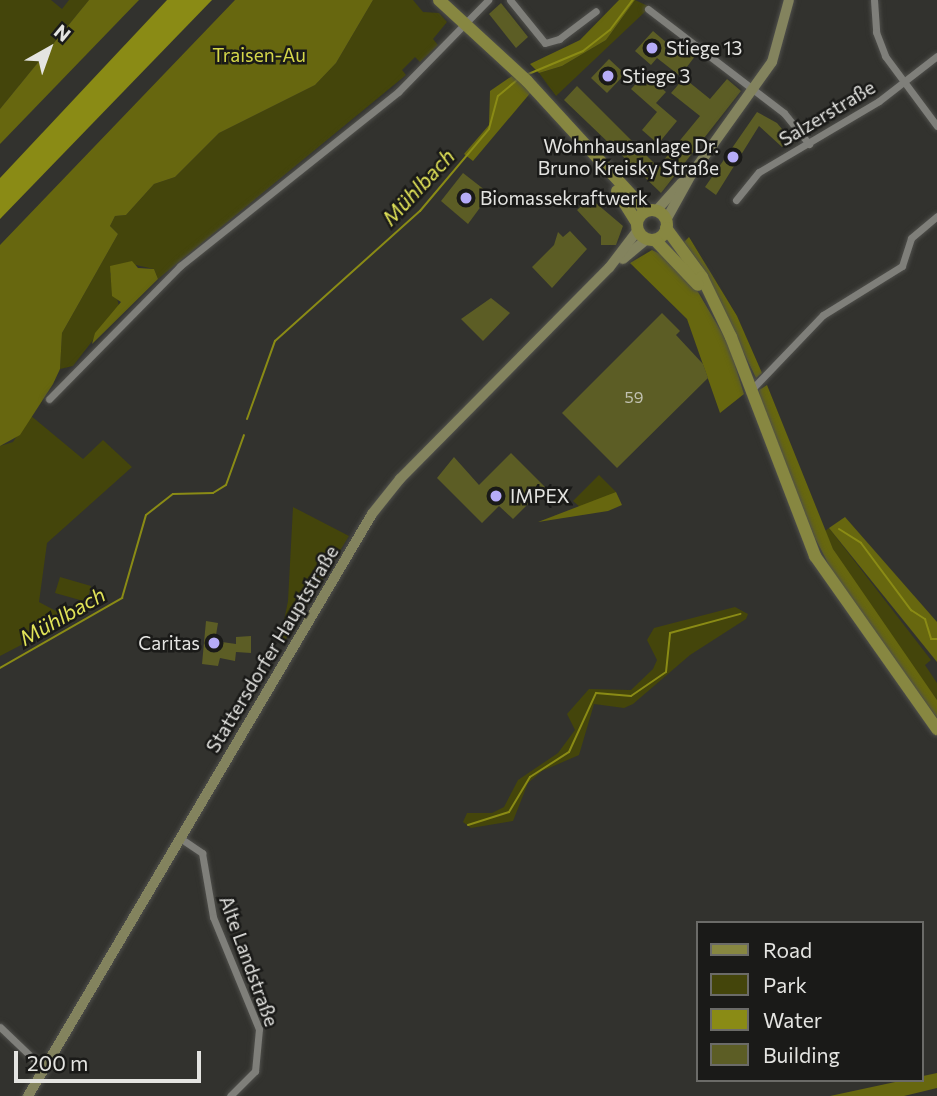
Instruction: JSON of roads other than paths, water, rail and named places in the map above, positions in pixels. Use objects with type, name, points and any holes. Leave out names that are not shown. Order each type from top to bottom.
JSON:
[{"type":"main road","points":[[439,0],[517,71],[600,165],[659,218],[717,310],[815,556],[937,730]]},
{"type":"main road","points":[[644,233],[659,218],[756,92],[780,44],[789,0]]},
{"type":"main road","points":[[600,165],[644,233],[708,293]]},
{"type":"main road","points":[[644,233],[659,218]]},
{"type":"main road","name":"Stattersdorfer Hauptstraße","points":[[28,1096],[372,514],[400,479],[644,233]]},
{"type":"street","points":[[49,399],[180,266],[398,92],[467,25],[488,0]]},
{"type":"street","points":[[510,0],[545,43],[559,39],[596,11]]},
{"type":"street","points":[[874,0],[878,42],[937,126]]},
{"type":"street","points":[[648,9],[784,113],[808,144]]},
{"type":"street","name":"Salzerstraße","points":[[736,200],[759,173],[906,83],[937,56]]},
{"type":"street","points":[[751,391],[823,315],[902,266],[911,238],[937,216]]},
{"type":"street","name":"Alte Landstraße","points":[[180,838],[202,853],[213,917],[259,1029],[255,1071],[230,1096]]},
{"type":"street","points":[[0,1027],[44,1069]]},
{"type":"water","points":[[167,0],[212,0],[0,219],[0,178]]},
{"type":"waterway","name":"Mühlbach","points":[[526,75],[583,51],[610,30],[633,0]]},
{"type":"waterway","name":"Mühlbach","points":[[247,419],[275,341],[420,211],[489,129],[498,96],[518,79]]},
{"type":"waterway","name":"Mühlbach","points":[[0,668],[122,598],[146,515],[173,494],[213,493],[226,485],[244,435]]},
{"type":"waterway","points":[[839,529],[861,543],[911,610],[925,619],[931,639],[937,639]]},
{"type":"waterway","points":[[468,825],[509,812],[530,777],[569,752],[596,693],[631,696],[666,672],[670,633],[740,614]]},
{"type":"place","name":"Stiege 13","points":[[652,48]]},
{"type":"place","name":"Stiege 3","points":[[608,76]]},
{"type":"place","name":"Wohnhausanlage Dr. Bruno Kreisky Straße","points":[[733,157]]},
{"type":"place","name":"Biomassekraftwerk","points":[[466,198]]},
{"type":"place","name":"IMPEX","points":[[496,496]]},
{"type":"place","name":"Caritas","points":[[214,643]]},
{"type":"park label","name":"Traisen-Au","points":[[259,55]]}]
